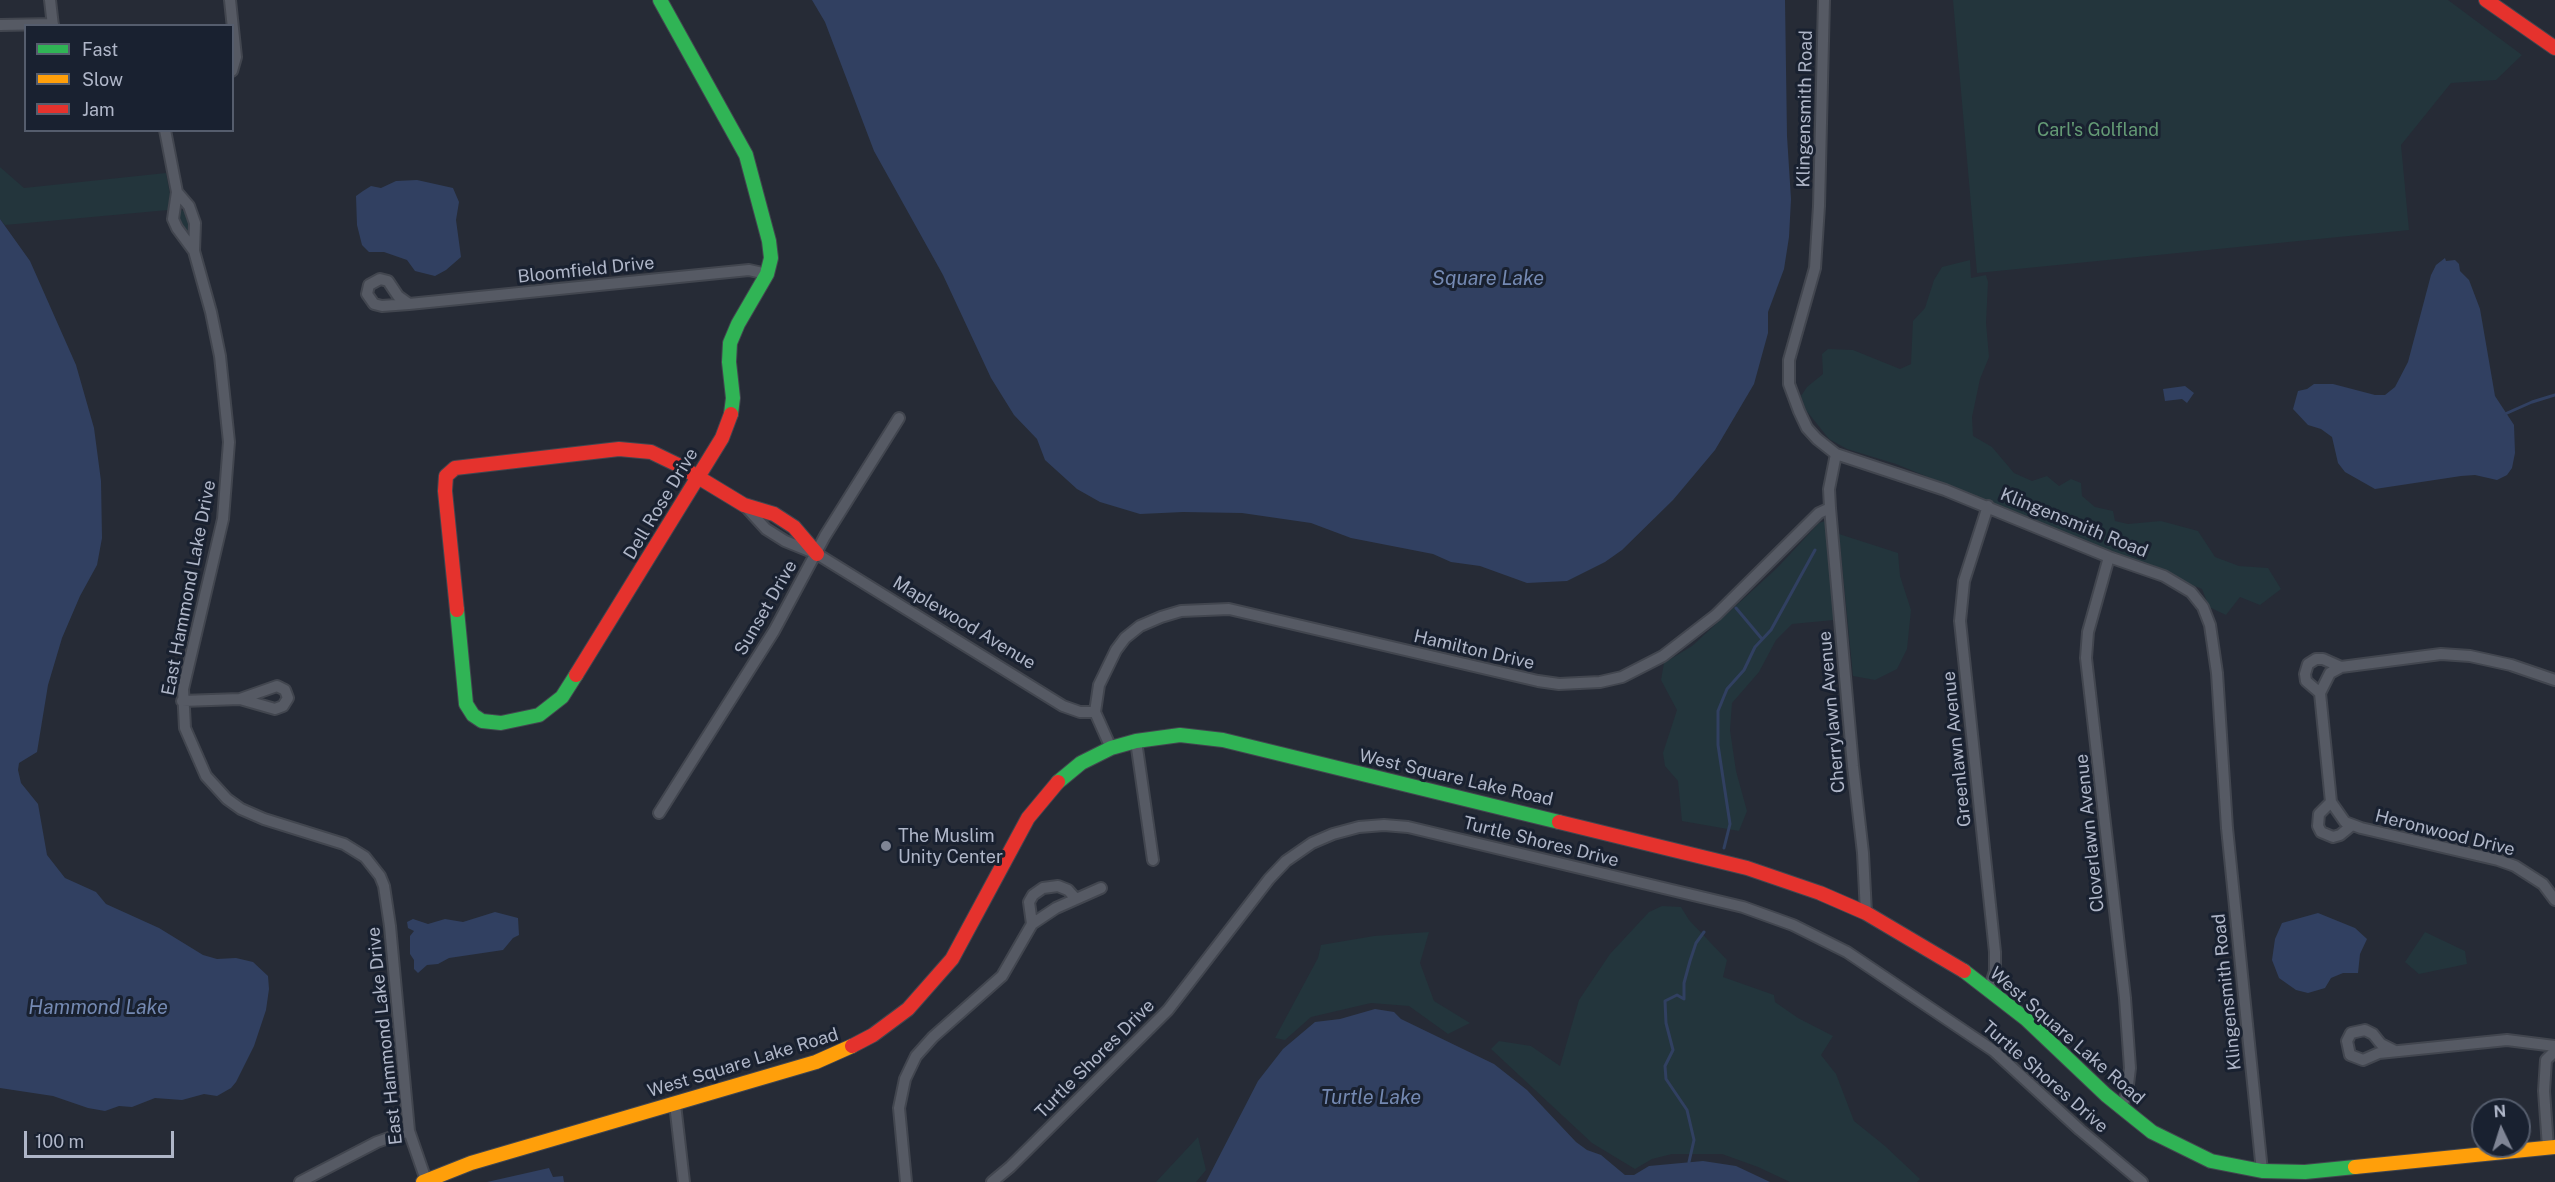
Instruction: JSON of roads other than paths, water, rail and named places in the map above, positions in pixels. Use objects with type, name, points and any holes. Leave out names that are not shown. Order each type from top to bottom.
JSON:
[{"type":"main road","name":"Dell Rose Drive","points":[[450,472],[446,476],[445,491],[466,704],[472,715],[490,723],[531,718],[546,711],[562,697],[722,438],[731,415],[733,398],[729,362],[730,343],[738,324],[767,274],[771,258],[756,187],[746,155],[660,0]]},
{"type":"main road","points":[[2486,0],[2509,8],[2555,48]]},
{"type":"main road","name":"Maplewood Avenue","points":[[450,472],[462,465],[619,449],[651,452],[665,457],[744,505],[774,514],[794,527],[817,554]]},
{"type":"main road","name":"West Square Lake Road","points":[[424,1181],[471,1163],[838,1054],[873,1035],[897,1018],[927,990],[952,959],[1036,806],[1066,775],[1089,759],[1111,748],[1136,741],[1180,735],[1223,740],[1747,868],[1820,893],[1866,913],[1948,961],[2026,1019],[2121,1108],[2152,1132],[2211,1161],[2262,1171],[2305,1172],[2552,1147]]},
{"type":"street","points":[[50,0],[53,24]]},
{"type":"street","points":[[230,0],[233,24]]},
{"type":"street","name":"Klingensmith Road","points":[[1824,0],[1815,268],[1789,360],[1789,384],[1807,428],[1817,439],[1836,453],[1988,506],[2109,557],[2178,582],[2198,601],[2210,625],[2217,673],[2227,828],[2262,1171]]},
{"type":"street","points":[[0,25],[24,25]]},
{"type":"street","points":[[234,38],[236,57],[234,64]]},
{"type":"street","name":"East Hammond Lake Drive","points":[[165,132],[177,192],[173,214],[175,223],[194,251]]},
{"type":"street","name":"East Hammond Lake Drive","points":[[177,192],[189,206],[194,217],[194,251],[212,312],[229,424],[229,460],[223,519],[186,671],[182,701],[185,728],[197,759],[211,783],[227,799],[241,809],[264,819],[344,844],[365,857],[380,876],[384,886],[388,915],[402,1038],[409,1131],[424,1181]]},
{"type":"street","name":"Bloomfield Drive","points":[[409,304],[749,270],[767,274]]},
{"type":"street","name":"Sunset Drive","points":[[659,813],[774,631],[825,536],[899,418]]},
{"type":"street","points":[[1830,508],[1829,489],[1836,453]]},
{"type":"street","name":"Greenlawn Avenue","points":[[1988,506],[1964,581],[1960,621],[1995,952],[1995,971],[1989,990]]},
{"type":"street","name":"Hamilton Drive","points":[[1095,712],[1099,685],[1116,650],[1125,638],[1140,626],[1161,617],[1204,608],[1248,612],[1538,681],[1577,684],[1622,677],[1663,656],[1716,615],[1819,513],[1830,508]]},
{"type":"street","name":"Cherrylawn Avenue","points":[[1830,508],[1863,853],[1866,913]]},
{"type":"street","name":"Maplewood Avenue","points":[[817,554],[1063,706],[1080,712],[1095,712]]},
{"type":"street","name":"Cloverlawn Avenue","points":[[2109,557],[2092,614],[2086,658],[2126,998],[2130,1068],[2127,1094],[2121,1108]]},
{"type":"street","points":[[2331,802],[2320,693],[2330,673],[2341,667],[2441,654],[2470,656],[2511,665],[2555,680]]},
{"type":"street","points":[[2320,693],[2306,681],[2305,674],[2308,664],[2316,659],[2323,659],[2341,667]]},
{"type":"street","points":[[182,701],[240,699]]},
{"type":"street","points":[[1095,712],[1111,748]]},
{"type":"street","points":[[1136,741],[1153,860]]},
{"type":"street","name":"Heronwood Drive","points":[[2351,826],[2340,835],[2333,837],[2321,832],[2318,826],[2319,814],[2331,802],[2339,815],[2351,826],[2498,860],[2515,866],[2542,884],[2555,900]]},
{"type":"street","name":"Turtle Shores Drive","points":[[992,1182],[1168,1011],[1269,879],[1286,861],[1312,843],[1333,834],[1359,827],[1384,825],[1408,827],[1743,907],[1793,925],[1820,938],[1897,984],[1994,1051],[2080,1130],[2142,1182]]},
{"type":"street","points":[[1032,924],[1029,902],[1033,895],[1043,888],[1058,886],[1076,898]]},
{"type":"street","points":[[906,1182],[899,1108],[910,1067],[916,1056],[933,1037],[1002,976],[1032,924],[1076,898],[1101,888]]},
{"type":"street","points":[[2395,1051],[2507,1040],[2555,1046]]},
{"type":"street","points":[[2552,1147],[2544,1091],[2546,1060],[2555,1051]]},
{"type":"street","points":[[675,1104],[684,1182]]},
{"type":"street","points":[[300,1182],[377,1142],[409,1131]]},
{"type":"water","name":"Square Lake","points":[[812,0],[1785,0],[1787,136],[1791,199],[1789,237],[1784,269],[1768,312],[1768,333],[1754,384],[1715,450],[1673,500],[1622,550],[1605,562],[1567,581],[1527,583],[1480,566],[1451,562],[1433,554],[1351,538],[1311,523],[1242,513],[1140,514],[1100,502],[1077,489],[1045,460],[1037,439],[1014,415],[991,378],[943,275],[874,151],[825,22]]},
{"type":"water","points":[[417,180],[453,188],[459,202],[456,220],[461,257],[435,276],[415,271],[407,260],[384,252],[369,252],[362,245],[357,225],[356,196],[371,186],[381,188],[396,181]]},
{"type":"water","name":"Hammond Lake","points":[[0,219],[30,261],[76,365],[94,428],[101,481],[102,538],[97,565],[80,596],[62,638],[48,685],[37,752],[19,763],[21,783],[38,804],[47,855],[65,878],[96,892],[106,904],[159,928],[203,955],[217,959],[236,958],[253,962],[268,976],[266,1010],[254,1046],[236,1082],[231,1088],[217,1096],[204,1094],[182,1100],[155,1098],[132,1107],[119,1106],[105,1111],[88,1108],[53,1096],[0,1088]]},
{"type":"water","points":[[2445,258],[2446,261],[2455,260],[2459,264],[2460,271],[2469,280],[2480,309],[2495,396],[2514,425],[2515,453],[2512,468],[2507,475],[2497,480],[2475,475],[2461,476],[2375,489],[2345,472],[2338,463],[2332,437],[2321,429],[2308,425],[2293,409],[2298,391],[2314,384],[2333,384],[2375,395],[2385,395],[2395,387],[2408,362],[2431,275],[2436,265]]},
{"type":"water","points":[[2185,386],[2194,393],[2187,403],[2182,399],[2165,401],[2163,389]]},
{"type":"water","points":[[495,912],[518,918],[519,935],[513,938],[503,950],[449,958],[438,964],[427,965],[418,973],[414,969],[414,960],[410,954],[410,936],[414,931],[408,928],[407,922],[413,919],[428,924],[445,919],[463,922]]},
{"type":"water","points":[[2318,913],[2355,928],[2367,939],[2360,954],[2358,973],[2343,973],[2331,978],[2325,988],[2308,993],[2296,990],[2279,978],[2272,960],[2275,939],[2282,923]]},
{"type":"water","name":"Turtle Lake","points":[[1375,1009],[1394,1012],[1401,1019],[1494,1064],[1527,1090],[1576,1142],[1587,1150],[1601,1155],[1625,1175],[1634,1175],[1649,1166],[1703,1161],[1736,1166],[1770,1182],[1206,1182],[1258,1081],[1283,1049],[1315,1022],[1340,1019]]},
{"type":"water","points":[[549,1168],[553,1177],[563,1176],[564,1182],[487,1182]]},
{"type":"waterway","points":[[2505,414],[2555,395]]},
{"type":"waterway","points":[[1724,848],[1730,824],[1718,745],[1718,711],[1727,689],[1744,670],[1755,647],[1771,630],[1815,550]]},
{"type":"waterway","points":[[1736,608],[1762,639]]},
{"type":"waterway","points":[[1689,1162],[1694,1140],[1687,1110],[1666,1079],[1665,1066],[1673,1050],[1666,1023],[1665,1001],[1677,995],[1684,999],[1684,983],[1690,961],[1696,943],[1704,932]]},
{"type":"place","name":"The Muslim Unity Center","points":[[886,846]]},
{"type":"park label","name":"Carl's Golfland","points":[[2098,130]]}]
